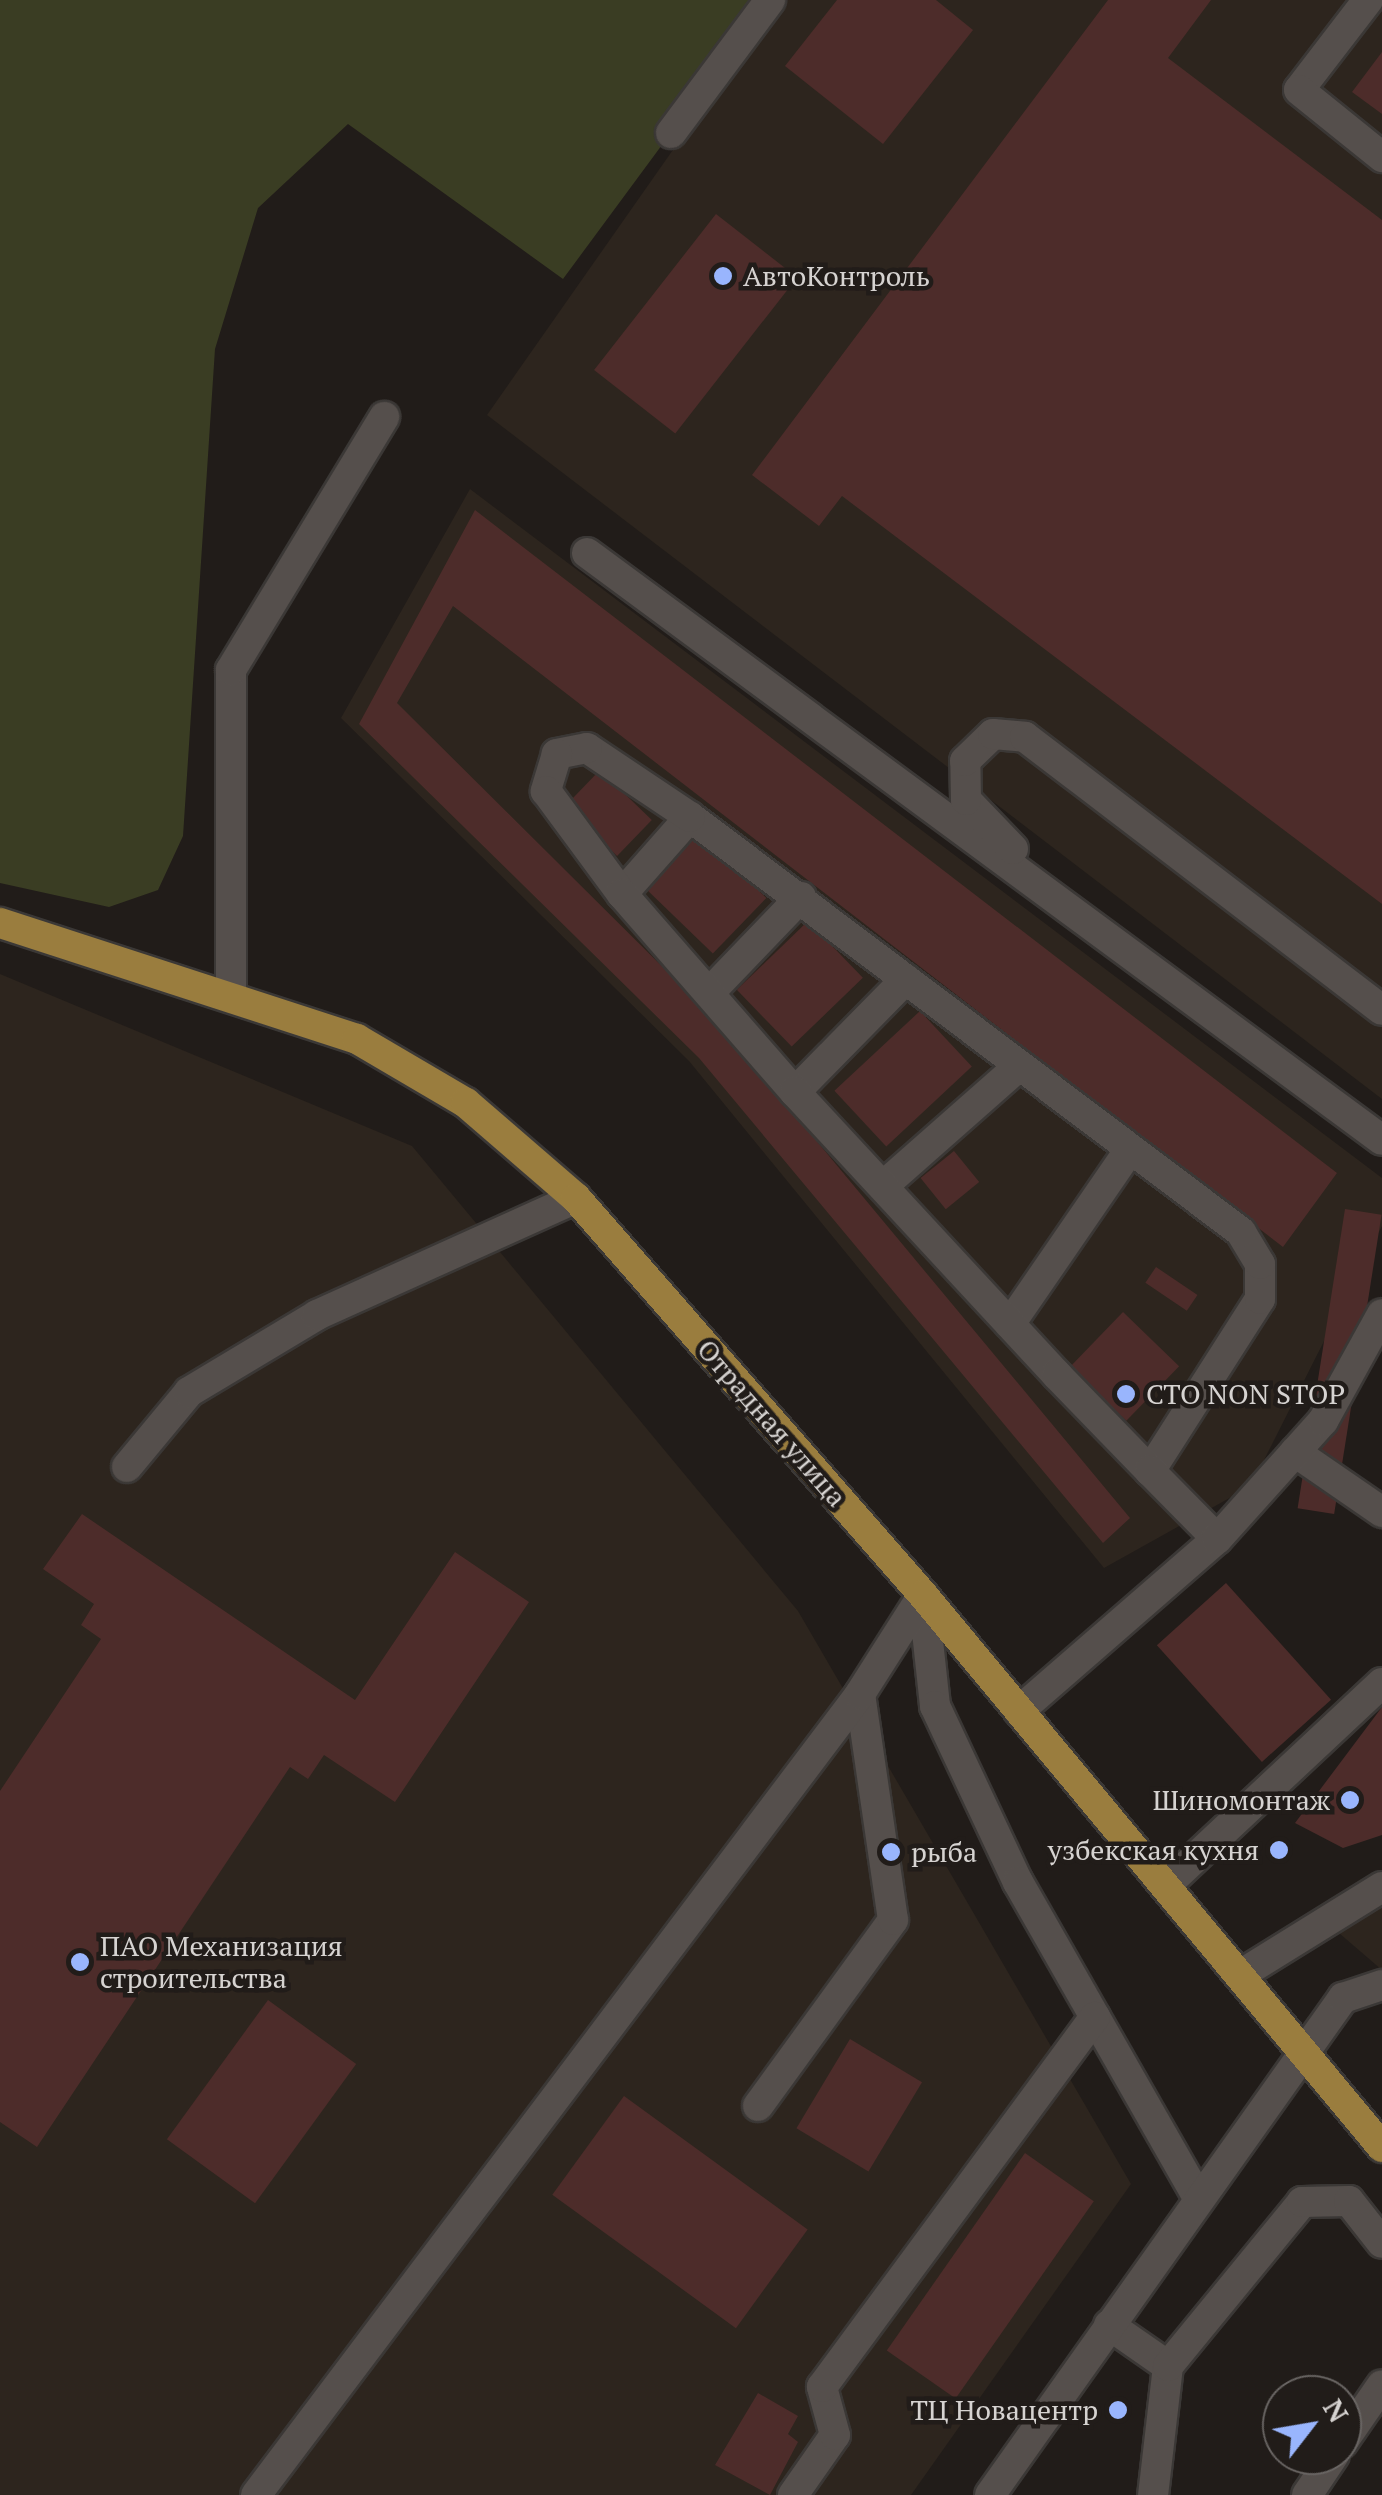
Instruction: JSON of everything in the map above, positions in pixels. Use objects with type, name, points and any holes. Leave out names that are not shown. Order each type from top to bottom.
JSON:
[{"type":"main road","name":"Отрадная улица","points":[[0,923],[231,992],[357,1039],[466,1103],[576,1198],[923,1596],[1382,2146]]},
{"type":"street","points":[[671,132],[770,0]]},
{"type":"street","points":[[1368,0],[1299,90],[1382,157]]},
{"type":"street","points":[[231,992],[230,670],[384,417]]},
{"type":"street","points":[[587,553],[1382,1140]]},
{"type":"street","points":[[1072,910],[966,800],[965,761],[994,734],[1025,738],[1382,1010]]},
{"type":"street","points":[[1150,1470],[1262,1281],[1242,1232],[1129,1151],[801,897],[690,817],[588,748],[550,762],[546,792],[622,894],[795,1092],[1010,1324],[1150,1470],[1217,1539]]},
{"type":"street","points":[[622,894],[690,817]]},
{"type":"street","points":[[709,993],[801,897]]},
{"type":"street","points":[[795,1092],[906,979]]},
{"type":"street","points":[[883,1186],[1018,1067]]},
{"type":"street","points":[[1010,1324],[1129,1151]]},
{"type":"street","points":[[127,1468],[189,1392],[317,1314],[576,1198]]},
{"type":"street","points":[[1019,1711],[1217,1539],[1295,1452],[1382,1314]]},
{"type":"street","points":[[1295,1452],[1382,1512]]},
{"type":"street","points":[[256,2495],[860,1694],[923,1596]]},
{"type":"street","points":[[923,1596],[935,1706],[1095,2017],[1198,2198]]},
{"type":"street","points":[[1165,1886],[1382,1683]]},
{"type":"street","points":[[758,2106],[893,1920],[860,1694]]},
{"type":"street","points":[[1240,1976],[1382,1887]]},
{"type":"street","points":[[990,2495],[1342,1998],[1382,1985]]},
{"type":"street","points":[[793,2495],[835,2435],[822,2387],[1095,2017]]},
{"type":"street","points":[[1153,2495],[1168,2366],[1302,2202],[1349,2201],[1382,2243]]},
{"type":"street","points":[[1109,2325],[1168,2366]]},
{"type":"street","points":[[1362,2414],[1382,2385]]},
{"type":"shaded area","points":[[778,0],[1382,0],[1382,1099],[487,415]]},
{"type":"shaded area","points":[[470,489],[1382,1178],[1382,1226],[1251,1486],[1104,1568],[689,1061],[341,718]]},
{"type":"shaded area","points":[[0,974],[412,1146],[798,1611],[1131,2184],[911,2495],[0,2495]]},
{"type":"shaded area","points":[[1382,1877],[1382,1970],[1325,1921]]},
{"type":"green space","points":[[0,0],[769,0],[563,279],[348,124],[258,208],[215,349],[183,836],[158,890],[109,907],[0,883]]},
{"type":"building","points":[[837,0],[936,0],[973,30],[883,144],[785,66]]},
{"type":"building","points":[[1108,0],[1211,0],[1168,58],[1382,220],[1382,904],[842,496],[819,526],[752,475]]},
{"type":"building","points":[[1382,52],[1382,114],[1352,92]]},
{"type":"building","points":[[716,214],[797,277],[675,433],[594,370]]},
{"type":"building","points":[[475,510],[1337,1173],[1283,1247],[453,606],[397,703],[716,1020],[1130,1518],[1103,1543],[699,1058],[359,724]]},
{"type":"building","points":[[600,770],[652,820],[617,856],[565,806]]},
{"type":"building","points":[[698,832],[766,898],[713,953],[645,887]]},
{"type":"building","points":[[808,921],[863,978],[792,1047],[737,990]]},
{"type":"building","points":[[920,1011],[972,1067],[886,1146],[834,1091]]},
{"type":"building","points":[[954,1151],[979,1182],[946,1209],[921,1178]]},
{"type":"building","points":[[1345,1209],[1382,1215],[1334,1514],[1298,1508]]},
{"type":"building","points":[[1156,1267],[1197,1295],[1187,1311],[1145,1283]]},
{"type":"building","name":"СТО NON STOP","points":[[1123,1312],[1179,1366],[1126,1421],[1070,1367]]},
{"type":"building","name":"ПАО Механизация строительства","points":[[82,1514],[355,1700],[455,1552],[529,1602],[395,1802],[324,1755],[308,1779],[290,1767],[37,2147],[0,2122],[0,1791],[101,1639],[81,1625],[94,1604],[43,1569]]},
{"type":"building","points":[[1226,1583],[1331,1700],[1262,1762],[1157,1645]]},
{"type":"building","points":[[1382,1707],[1382,1835],[1343,1848],[1295,1823]]},
{"type":"building","points":[[268,2000],[356,2064],[255,2203],[167,2139]]},
{"type":"building","points":[[850,2039],[922,2082],[868,2171],[796,2128]]},
{"type":"building","points":[[624,2096],[808,2229],[736,2328],[552,2195]]},
{"type":"building","points":[[1025,2153],[1094,2201],[956,2399],[887,2350]]},
{"type":"building","points":[[758,2393],[798,2416],[788,2434],[798,2442],[770,2495],[715,2465]]},
{"type":"place","name":"АвтоКонтроль","points":[[723,276]]},
{"type":"place","name":"СТО NON STOP","points":[[1126,1394]]},
{"type":"place","name":"Шиномонтаж","points":[[1350,1800]]},
{"type":"place","name":"узбекская кухня","points":[[1279,1850]]},
{"type":"place","name":"рыба","points":[[891,1852]]},
{"type":"place","name":"ПАО Механизация строительства","points":[[80,1962]]},
{"type":"place","name":"ТЦ Новацентр","points":[[1118,2410]]}]
